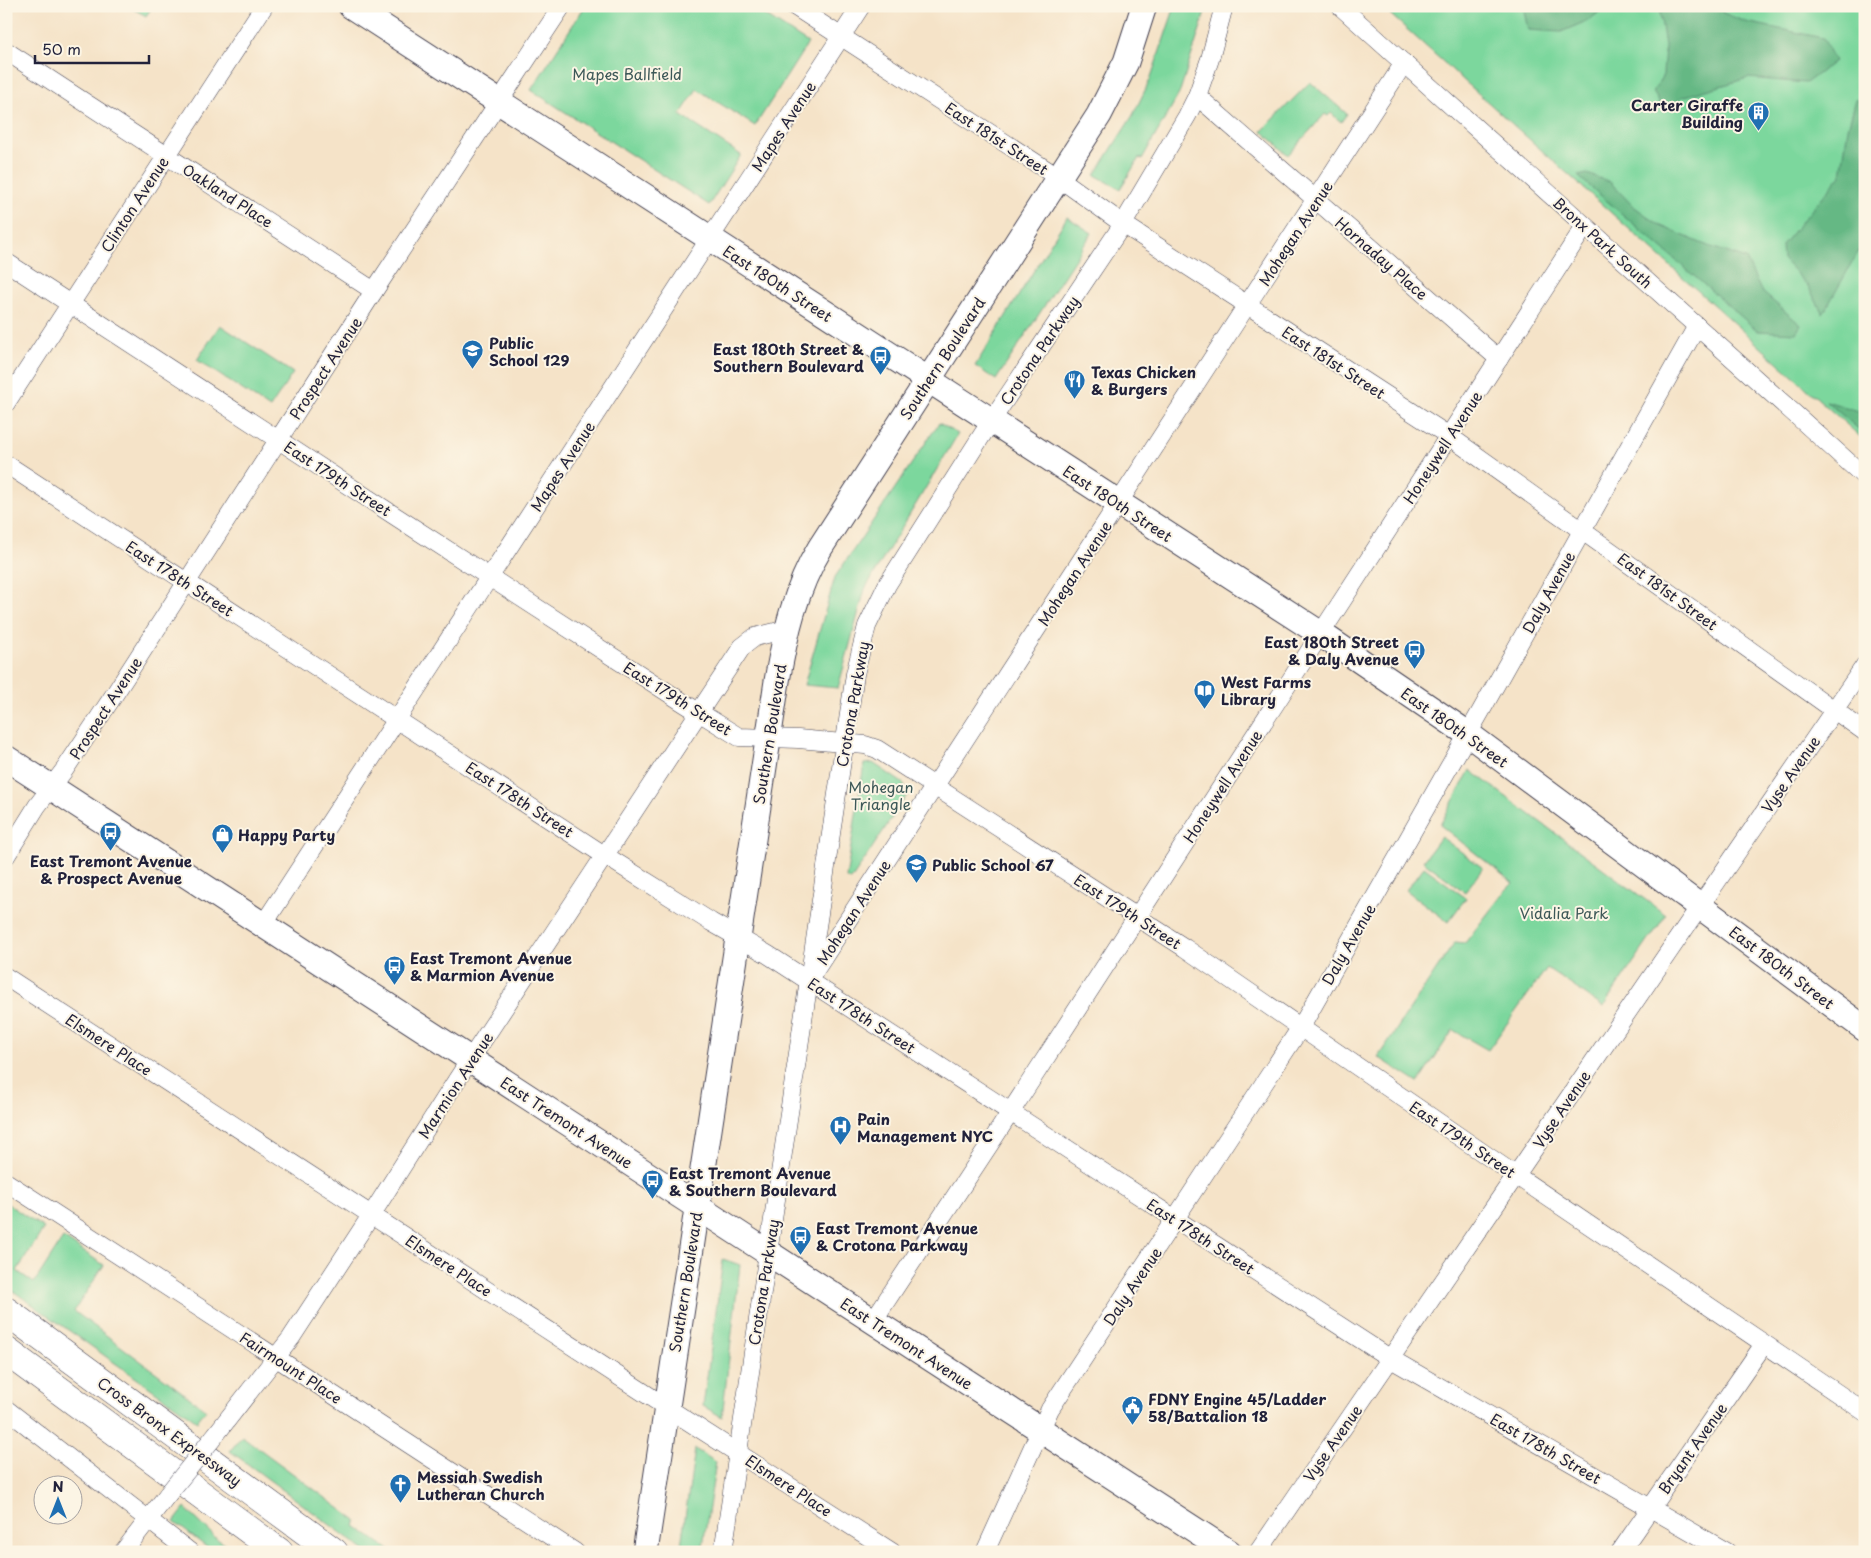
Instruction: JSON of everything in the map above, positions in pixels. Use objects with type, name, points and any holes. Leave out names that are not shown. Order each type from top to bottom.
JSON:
[{"type":"highway","name":"Cross Bronx Expressway","points":[[6,1311],[334,1552]]},
{"type":"highway","points":[[6,1351],[279,1552]]},
{"type":"main road","name":"East 180th Street","points":[[352,6],[1321,634],[1468,734],[1865,1029]]},
{"type":"main road","name":"Southern Boulevard","points":[[645,1552],[781,655],[797,596],[811,562],[1059,178],[1114,88],[1126,62],[1144,6]]},
{"type":"main road","name":"East Tremont Avenue","points":[[6,758],[1229,1552]]},
{"type":"street","name":"Clinton Avenue","points":[[6,403],[264,6]]},
{"type":"street","name":"Prospect Avenue","points":[[6,856],[51,787],[71,761],[280,440],[374,291],[562,6]]},
{"type":"street","name":"East 181st Street","points":[[794,6],[1059,178],[1123,224],[1449,436],[1865,732]]},
{"type":"street","name":"Mapes Avenue","points":[[263,925],[861,6]]},
{"type":"street","name":"Crotona Parkway","points":[[723,1552],[858,657],[867,626],[887,585],[991,421],[1123,224],[1197,96],[1210,59],[1224,6]]},
{"type":"street","name":"Bronx Park South","points":[[1340,6],[1865,477]]},
{"type":"street","name":"Oakland Place","points":[[6,51],[374,291]]},
{"type":"street","name":"Mohegan Avenue","points":[[809,981],[1404,63]]},
{"type":"street","name":"Hornaday Place","points":[[1197,96],[1499,359]]},
{"type":"street","name":"Honeywell Avenue","points":[[873,1321],[1011,1112],[1585,226]]},
{"type":"street","name":"East 179th Street","points":[[6,262],[698,712],[739,736],[845,743],[865,745],[877,749],[1185,948],[1865,1412]]},
{"type":"street","name":"Daly Avenue","points":[[985,1552],[1050,1409],[1301,1028],[1697,326]]},
{"type":"street","name":"East 178th Street","points":[[6,464],[604,855],[767,954],[1391,1359],[1727,1552]]},
{"type":"street","name":"Marmion Avenue","points":[[123,1552],[276,1357],[372,1214],[604,855],[746,642],[755,637],[788,629]]},
{"type":"street","name":"Vyse Avenue","points":[[1258,1552],[1865,665]]},
{"type":"street","name":"Elsmere Place","points":[[6,977],[892,1552]]},
{"type":"street","name":"Fairmount Place","points":[[6,1182],[575,1552]]},
{"type":"street","name":"Bryant Avenue","points":[[1620,1552],[1764,1344]]},
{"type":"street","points":[[6,1409],[190,1552]]},
{"type":"green space","points":[[128,6],[153,6],[146,16]]},
{"type":"green space","name":"Mapes Ballfield","points":[[585,6],[751,6],[808,43],[755,126],[697,89],[680,115],[741,155],[709,205],[531,90]]},
{"type":"green space","points":[[1175,6],[1206,6],[1179,94],[1142,159],[1139,158],[1120,189],[1095,175],[1133,115],[1150,80]]},
{"type":"green space","points":[[1381,6],[1865,6],[1865,441]]},
{"type":"green space","points":[[1523,6],[1607,6],[1589,20],[1561,32],[1528,30]]},
{"type":"green space","points":[[1659,6],[1721,6],[1723,13],[1746,22],[1823,38],[1835,61],[1806,83],[1748,78],[1682,97],[1670,108],[1661,105],[1653,92],[1663,75],[1665,46]]},
{"type":"green space","points":[[1310,82],[1347,114],[1341,122],[1331,113],[1328,116],[1325,114],[1288,155],[1262,131]]},
{"type":"green space","points":[[1856,99],[1865,105],[1865,240],[1823,314],[1808,286],[1783,259],[1782,245],[1841,175],[1848,128]]},
{"type":"green space","points":[[1587,174],[1610,182],[1632,205],[1661,226],[1703,244],[1746,259],[1761,291],[1801,325],[1796,333],[1758,331],[1578,176]]},
{"type":"green space","points":[[1067,217],[1092,233],[996,380],[975,366]]},
{"type":"green space","points":[[220,325],[293,373],[270,408],[197,360]]},
{"type":"green space","points":[[1826,401],[1865,413],[1865,435]]},
{"type":"green space","points":[[939,423],[958,434],[865,589],[838,688],[804,685],[835,577]]},
{"type":"green space","name":"Mohegan Triangle","points":[[873,763],[904,784],[907,795],[851,880],[846,878],[864,764]]},
{"type":"green space","name":"Vidalia Park","points":[[1470,770],[1666,915],[1603,1007],[1547,968],[1488,1050],[1453,1030],[1418,1083],[1378,1057],[1455,942],[1465,943],[1513,883],[1440,825]]},
{"type":"green space","points":[[1441,837],[1483,868],[1465,892],[1423,861]]},
{"type":"green space","points":[[1424,867],[1466,898],[1448,922],[1406,890]]},
{"type":"green space","points":[[6,1203],[44,1228],[17,1271],[34,1283],[63,1238],[104,1265],[74,1311],[206,1410],[197,1421],[6,1286]]},
{"type":"green space","points":[[723,1259],[740,1265],[722,1417],[703,1406]]},
{"type":"green space","points":[[242,1436],[357,1521],[355,1526],[392,1552],[367,1552],[230,1451]]},
{"type":"green space","points":[[695,1449],[716,1462],[702,1552],[680,1552]]},
{"type":"green space","points":[[185,1508],[217,1539],[237,1552],[213,1552],[174,1522]]},
{"type":"place","name":"Carter Giraffe Building","points":[[1759,132]]},
{"type":"place","name":"Public School 129","points":[[473,370]]},
{"type":"place","name":"East 180th Street & Southern Boulevard","points":[[880,376]]},
{"type":"place","name":"Texas Chicken & Burgers","points":[[1075,399]]},
{"type":"place","name":"East 180th Street & Daly Avenue","points":[[1415,669]]},
{"type":"place","name":"West Farms Library","points":[[1205,709]]},
{"type":"place","name":"East Tremont Avenue & Prospect Avenue","points":[[111,851]]},
{"type":"place","name":"Happy Party","points":[[222,853]]},
{"type":"place","name":"Public School 67","points":[[916,883]]},
{"type":"place","name":"East Tremont Avenue & Marmion Avenue","points":[[394,985]]},
{"type":"place","name":"Pain Management NYC","points":[[841,1146]]},
{"type":"place","name":"East Tremont Avenue & Southern Boulevard","points":[[653,1200]]},
{"type":"place","name":"East Tremont Avenue & Crotona Parkway","points":[[800,1255]]},
{"type":"place","name":"FDNY Engine 45/Ladder 58/Battalion 18","points":[[1132,1426]]},
{"type":"place","name":"Messiah Swedish Lutheran Church","points":[[401,1504]]}]
